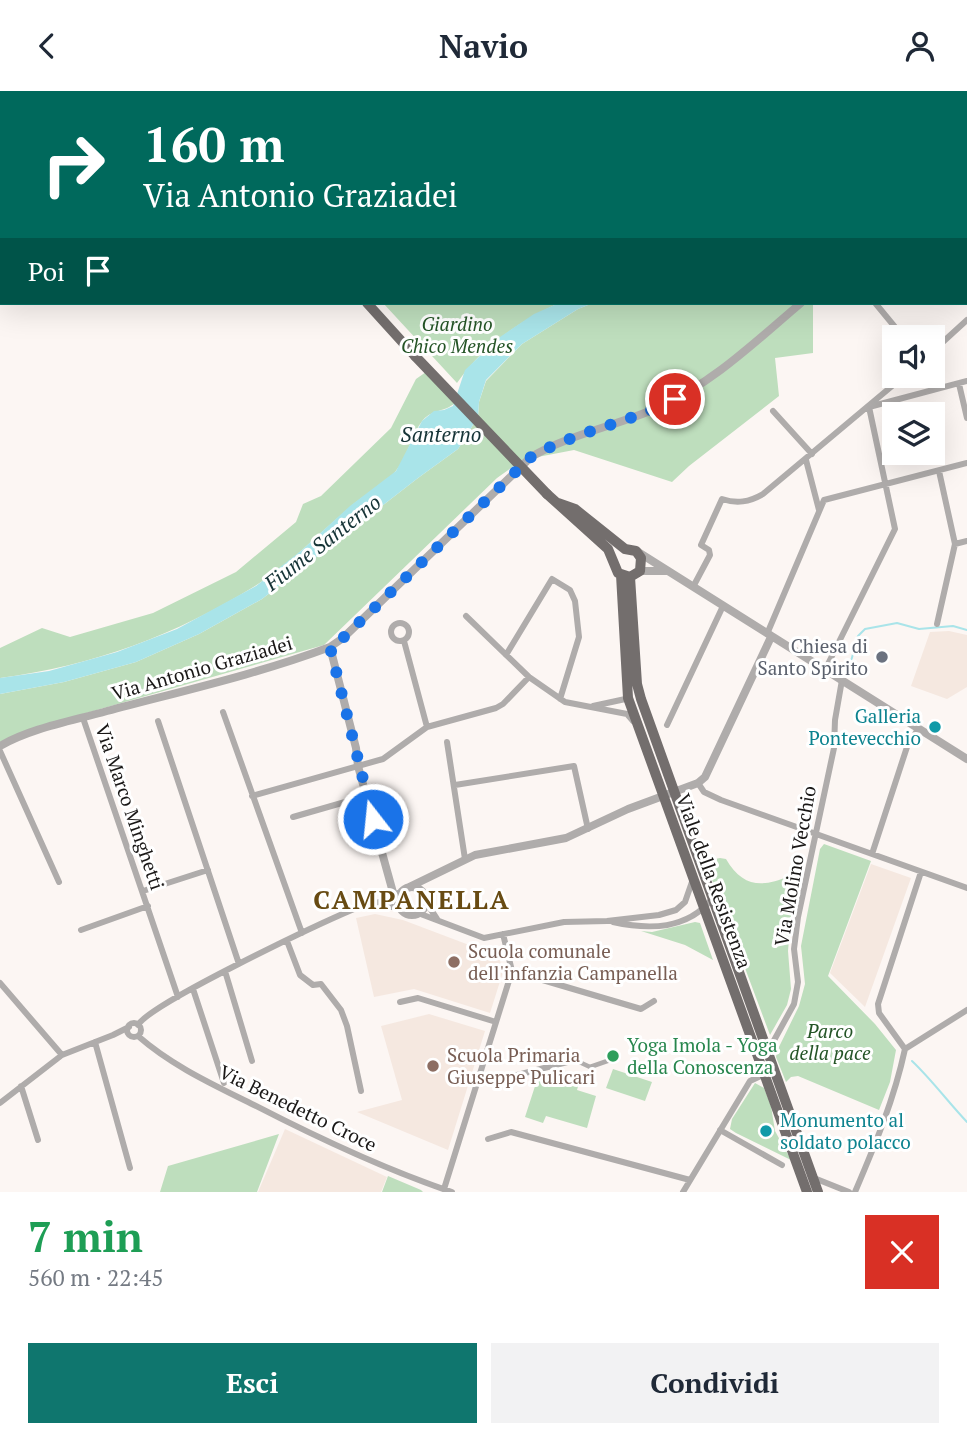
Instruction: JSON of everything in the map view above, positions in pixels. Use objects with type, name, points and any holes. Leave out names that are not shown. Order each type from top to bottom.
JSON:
[{"type":"main road","points":[[369,305],[547,494],[608,549],[614,565],[630,574]]},
{"type":"main road","points":[[558,503],[575,509],[598,528]]},
{"type":"main road","points":[[578,523],[584,520],[630,550]]},
{"type":"main road","points":[[614,565],[615,557],[630,550]]},
{"type":"main road","name":"Viale della Resistenza","points":[[630,550],[641,558],[630,574],[634,701],[641,730],[670,795],[706,907],[766,1049],[818,1192]]},
{"type":"main road","name":"Viale della Resistenza","points":[[634,701],[670,795],[711,923],[807,1192]]},
{"type":"street","name":"Via Antonio Graziadei","points":[[0,749],[19,737],[330,647],[343,638],[531,457],[561,442],[659,407],[684,394],[737,358],[799,305]]},
{"type":"street","points":[[877,305],[893,325]]},
{"type":"street","points":[[945,340],[967,320]]},
{"type":"street","points":[[869,407],[967,381]]},
{"type":"street","points":[[958,384],[967,418]]},
{"type":"street","points":[[693,587],[710,555],[709,550],[701,545],[722,499],[730,502],[752,500],[806,460],[890,388]]},
{"type":"street","points":[[825,670],[895,529],[869,407]]},
{"type":"street","points":[[773,411],[812,454]]},
{"type":"street","points":[[806,460],[819,510]]},
{"type":"street","points":[[138,1025],[143,1018],[225,971],[356,908],[400,892],[465,859],[484,852],[566,838],[628,809],[698,783],[705,777],[769,636],[824,500],[967,463]]},
{"type":"street","points":[[937,624],[955,544],[939,471]]},
{"type":"street","points":[[955,544],[967,541]]},
{"type":"street","points":[[630,550],[967,759]]},
{"type":"street","points":[[630,574],[668,572]]},
{"type":"street","points":[[506,655],[552,579],[570,590],[575,601],[579,637],[560,699]]},
{"type":"street","points":[[667,725],[723,606]]},
{"type":"street","points":[[466,615],[529,677],[560,699],[574,706],[627,714],[641,730]]},
{"type":"street","points":[[404,641],[427,727]]},
{"type":"street","points":[[330,647],[366,796],[400,892],[400,908]]},
{"type":"street","points":[[252,796],[387,757],[427,727],[496,708],[529,677]]},
{"type":"street","name":"Via Molino Vecchio","points":[[766,1049],[772,1044],[794,1004],[798,982],[794,949],[814,833],[834,748],[835,720],[842,680]]},
{"type":"street","points":[[591,707],[634,701]]},
{"type":"street","points":[[609,711],[634,701]]},
{"type":"street","points":[[223,712],[302,933]]},
{"type":"street","name":"Via Marco Minghetti","points":[[83,718],[178,997]]},
{"type":"street","points":[[158,721],[239,964]]},
{"type":"street","points":[[872,854],[907,747],[918,729]]},
{"type":"street","points":[[447,742],[465,859]]},
{"type":"street","points":[[0,749],[59,882]]},
{"type":"street","points":[[455,785],[574,766],[588,829]]},
{"type":"street","points":[[698,783],[704,792],[721,800],[967,888]]},
{"type":"street","points":[[293,817],[366,796]]},
{"type":"street","points":[[143,891],[208,870]]},
{"type":"street","points":[[905,1049],[879,1013],[878,1004],[921,872]]},
{"type":"street","points":[[418,913],[425,899],[426,887],[436,873]]},
{"type":"street","points":[[370,904],[400,908],[406,913],[418,913],[477,937],[543,925],[659,915],[676,910],[685,902],[694,874]]},
{"type":"street","points":[[400,892],[419,888],[438,920]]},
{"type":"street","name":"Via Marco Minghetti","points":[[81,930],[148,906]]},
{"type":"street","points":[[607,921],[643,928],[655,927],[706,907]]},
{"type":"street","points":[[443,1189],[512,971],[503,934]]},
{"type":"street","points":[[287,941],[300,975],[313,985],[321,983],[341,1010],[347,1025],[361,1091]]},
{"type":"street","points":[[225,971],[252,1061]]},
{"type":"street","points":[[512,971],[641,1009],[654,1001]]},
{"type":"street","points":[[0,983],[62,1055]]},
{"type":"street","points":[[193,989],[224,1083]]},
{"type":"street","points":[[400,1002],[418,998],[496,1022]]},
{"type":"street","points":[[855,1192],[897,1087],[905,1049],[967,1010]]},
{"type":"street","points":[[129,1031],[132,1024],[138,1025]]},
{"type":"street","points":[[129,1031],[134,1037],[138,1036],[141,1031],[138,1025]]},
{"type":"street","points":[[0,1103],[62,1055],[129,1031]]},
{"type":"street","name":"Via Benedetto Croce","points":[[138,1036],[178,1066],[290,1124],[387,1168],[452,1192]]},
{"type":"street","points":[[95,1042],[130,1168]]},
{"type":"street","points":[[478,1078],[494,1081],[575,1060],[590,1067],[613,1059]]},
{"type":"street","points":[[683,1192],[750,1081],[765,1073]]},
{"type":"street","points":[[21,1086],[38,1140]]},
{"type":"street","points":[[720,1130],[782,1165]]},
{"type":"street","points":[[488,1139],[511,1132],[690,1180]]},
{"type":"street","points":[[812,1177],[849,1192]]},
{"type":"street","points":[[830,1192],[839,1188]]},
{"type":"shaded area","points":[[949,631],[967,635],[967,687],[947,699],[911,686],[930,632]]},
{"type":"shaded area","points":[[871,864],[911,878],[865,1007],[830,973]]},
{"type":"shaded area","name":"Scuola comunale dell'infanzia Campanella","points":[[375,914],[403,920],[477,948],[493,949],[498,953],[503,972],[490,1013],[414,989],[374,997],[356,918]]},
{"type":"shaded area","name":"Scuola Primaria Giuseppe Pulicari","points":[[429,1014],[485,1031],[448,1150],[357,1112],[402,1100],[381,1026]]},
{"type":"shaded area","points":[[285,1129],[387,1177],[381,1192],[258,1192]]},
{"type":"green space","name":"Giardino Chico Mendes","points":[[385,305],[555,305],[530,318],[490,346],[457,383]]},
{"type":"green space","points":[[588,305],[813,305],[813,353],[775,358],[779,396],[672,482],[574,450],[522,460],[497,478],[324,645],[55,722],[0,742],[0,694],[64,682],[136,662],[199,634],[262,599],[458,449],[478,417],[479,402],[486,381],[522,344]]},
{"type":"green space","points":[[426,372],[455,403],[423,420],[399,466],[390,477],[355,503],[268,578],[195,619],[132,646],[68,665],[0,678],[0,648],[42,628],[70,637],[153,613],[236,572],[296,522],[303,504],[321,496],[391,428],[416,379]]},
{"type":"green space","name":"Parco della pace","points":[[824,844],[871,861],[828,976],[875,1024],[896,1050],[890,1082],[879,1110],[798,1076],[791,1077],[786,1082],[776,1057],[799,1006],[805,984],[801,946],[820,849]]},
{"type":"green space","points":[[726,859],[746,880],[761,883],[789,876],[794,880],[788,951],[791,989],[787,1005],[770,1035],[705,861]]},
{"type":"green space","points":[[700,923],[713,960],[685,945],[641,931],[652,932]]},
{"type":"green space","points":[[613,1069],[652,1082],[645,1101],[606,1088]]},
{"type":"green space","points":[[561,1073],[580,1079],[577,1090],[596,1096],[587,1128],[546,1116],[543,1123],[525,1117],[537,1080],[555,1085]]},
{"type":"green space","points":[[755,1083],[764,1088],[771,1106],[775,1131],[791,1160],[730,1129],[732,1119]]},
{"type":"green space","points":[[279,1134],[257,1192],[160,1192],[168,1166]]},
{"type":"green space","points":[[388,1176],[421,1190],[423,1192],[382,1192]]},
{"type":"water","name":"Santerno","points":[[554,305],[588,305],[522,344],[486,380],[479,402],[478,417],[458,449],[262,599],[199,634],[136,662],[64,682],[0,694],[0,678],[49,671],[117,652],[177,629],[256,586],[302,550],[350,506],[396,471],[422,421],[434,411],[453,406],[465,370],[500,337],[534,314]]},
{"type":"waterway","points":[[848,672],[858,636],[865,629],[897,623],[919,629],[953,626],[967,630]]},
{"type":"waterway","points":[[912,1061],[967,1122]]},
{"type":"place","name":"Chiesa di Santo Spirito","points":[[882,657]]},
{"type":"place","name":"Galleria Pontevecchio","points":[[935,727]]},
{"type":"place","name":"Scuola comunale dell'infanzia Campanella","points":[[454,962]]},
{"type":"place","name":"Yoga Imola - Yoga della Conoscenza","points":[[613,1056]]},
{"type":"place","name":"Scuola Primaria Giuseppe Pulicari","points":[[433,1066]]},
{"type":"place","name":"Monumento al soldato polacco","points":[[766,1131]]},
{"type":"district","name":"CAMPANELLA","points":[[412,900]]},
{"type":"route","points":[[373,819],[330,647],[343,638],[531,457],[561,442],[619,423],[675,399]]},
{"type":"water label","name":"Fiume Santerno","points":[[323,543]]}]
